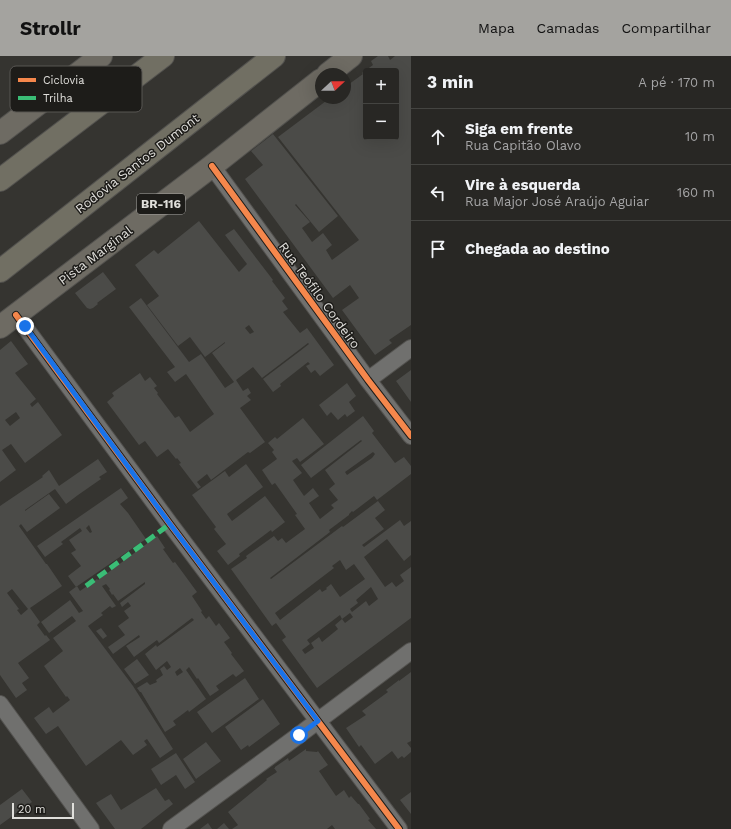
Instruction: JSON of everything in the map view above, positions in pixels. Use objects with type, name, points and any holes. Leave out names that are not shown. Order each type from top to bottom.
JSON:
[{"type":"highway","points":[[142,72],[163,56]]},
{"type":"highway","name":"Rodovia Santos Dumont","points":[[0,271],[267,62],[285,56]]},
{"type":"highway","points":[[0,180],[89,112]]},
{"type":"main road","points":[[88,66],[101,56]]},
{"type":"main road","points":[[336,68],[351,56]]},
{"type":"main road","name":"Pista Marginal","points":[[8,321],[212,166],[315,85]]},
{"type":"main road","points":[[0,134],[28,112]]},
{"type":"street","name":"Rua Teófilo Cordeiro","points":[[212,166],[368,380],[411,436]]},
{"type":"street","points":[[8,321],[170,524],[399,829]]},
{"type":"street","points":[[368,380],[411,348]]},
{"type":"street","points":[[171,829],[411,651]]},
{"type":"street","points":[[0,704],[91,829]]},
{"type":"building","points":[[378,56],[388,56],[390,60],[395,56],[411,56],[411,325],[389,340],[392,343],[375,355],[342,310],[359,298],[350,285],[333,298],[245,179],[263,165],[251,151],[273,134],[338,216],[319,232],[296,204],[295,205],[310,222],[302,228],[312,242],[323,233],[332,245],[326,250],[332,260],[359,240],[278,137],[322,104],[351,104],[351,83],[363,74],[363,140],[399,140],[399,68],[369,68],[373,65],[371,61]]},
{"type":"building","points":[[199,221],[239,272],[247,264],[225,235],[234,229],[285,298],[282,301],[288,309],[283,312],[300,333],[307,328],[334,365],[320,376],[315,370],[311,373],[306,366],[310,364],[308,362],[280,384],[281,386],[273,392],[263,379],[309,344],[308,343],[262,378],[253,367],[236,380],[243,391],[248,388],[251,393],[247,396],[251,400],[240,408],[265,442],[250,453],[248,452],[211,480],[207,474],[197,482],[201,487],[198,489],[179,464],[181,463],[168,449],[157,457],[145,441],[139,445],[107,402],[114,396],[112,393],[140,373],[145,381],[150,377],[157,386],[154,388],[158,393],[157,394],[175,418],[179,416],[190,432],[214,414],[186,374],[175,382],[167,372],[175,367],[129,307],[141,298],[189,362],[201,354],[225,388],[234,382],[212,353],[225,342],[205,357],[190,337],[178,346],[147,305],[159,296],[135,265],[154,250],[158,254]],"holes":[[[249,325],[254,332],[250,334],[245,328]]]},
{"type":"building","points":[[103,272],[116,289],[97,303],[98,304],[93,308],[87,308],[75,293]]},
{"type":"building","points":[[11,341],[28,364],[15,373],[36,399],[30,404],[32,407],[38,402],[62,435],[25,463],[11,444],[2,450],[16,470],[0,482],[0,350]],"holes":[[[16,412],[20,418],[10,426],[5,420]]]},
{"type":"building","points":[[411,370],[411,402],[396,381]]},
{"type":"building","points":[[347,383],[356,396],[349,402],[355,411],[347,417],[345,414],[338,420],[331,412],[327,416],[319,405]]},
{"type":"building","points":[[363,416],[374,431],[372,433],[395,463],[404,457],[411,466],[411,474],[377,500],[374,496],[353,512],[352,511],[329,530],[330,532],[270,578],[271,579],[378,501],[385,510],[375,518],[384,529],[362,545],[364,547],[400,520],[404,526],[411,521],[411,555],[404,561],[387,539],[364,557],[385,587],[392,582],[396,587],[404,581],[400,575],[411,567],[411,618],[317,688],[282,640],[286,637],[276,623],[272,626],[231,569],[274,536],[278,541],[282,538],[286,543],[305,529],[295,515],[297,514],[275,483],[272,485],[262,470],[277,459],[272,452],[274,450],[268,443],[275,437],[277,439],[303,418],[324,444],[300,462],[297,458],[292,461],[302,473],[293,480],[304,496],[313,488],[319,496],[309,503],[320,519],[334,508],[331,505],[338,500],[329,489],[335,484],[325,470],[362,441],[361,440],[311,478],[301,465]],"holes":[[[373,452],[375,454],[372,458],[347,475],[345,472]],[[340,560],[346,570],[354,564],[365,579],[340,597],[331,584],[322,592],[320,589],[280,620],[275,613],[334,568],[332,566]],[[371,587],[378,599],[369,606],[366,601],[352,612],[350,609],[358,603],[356,600]],[[350,613],[353,617],[345,623],[342,619]],[[340,615],[342,619],[335,625],[338,629],[322,642],[319,637],[311,643],[314,648],[305,654],[302,650],[310,644],[307,640]]]},
{"type":"building","points":[[98,459],[107,472],[99,477],[101,479],[66,504],[55,489],[25,510],[49,494],[60,508],[27,532],[21,524],[19,526],[62,586],[30,608],[40,622],[37,625],[50,640],[18,663],[29,678],[22,683],[27,690],[16,698],[0,675],[0,506],[43,477],[42,476],[49,470],[59,486]],"holes":[[[12,589],[28,609],[21,615],[17,610],[19,609],[7,593]]]},
{"type":"building","points":[[246,464],[263,487],[227,514],[229,517],[232,521],[265,496],[285,522],[272,532],[271,530],[239,554],[240,556],[228,565],[217,551],[226,544],[214,529],[216,527],[192,495],[225,471],[229,477]]},
{"type":"building","points":[[121,488],[128,498],[120,504],[146,539],[76,587],[68,576],[81,566],[71,553],[76,550],[69,540],[82,531],[80,528],[61,542],[63,544],[45,557],[37,546]],"holes":[[[89,525],[92,532],[90,533],[86,528]]]},
{"type":"building","points":[[157,536],[165,548],[163,549],[173,563],[175,562],[197,592],[192,596],[206,619],[209,616],[216,626],[219,623],[230,638],[224,642],[244,671],[236,677],[233,674],[216,686],[219,690],[210,696],[189,667],[186,670],[206,699],[189,712],[188,710],[173,721],[176,725],[165,732],[141,692],[137,688],[147,682],[150,685],[157,682],[156,680],[163,675],[160,669],[164,666],[167,670],[171,667],[167,661],[156,670],[145,654],[194,620],[192,618],[159,643],[157,640],[134,657],[126,646],[140,637],[139,635],[113,654],[108,647],[125,635],[118,626],[129,618],[124,611],[131,606],[128,602],[122,607],[120,603],[145,584],[145,582],[118,601],[113,594],[112,595],[106,584],[102,586],[116,606],[112,608],[110,606],[101,613],[103,615],[88,626],[133,686],[173,749],[160,758],[147,739],[144,741],[147,745],[133,755],[121,740],[86,766],[58,726],[46,734],[34,718],[49,707],[53,713],[70,700],[67,696],[66,697],[44,666],[63,651],[53,638],[76,621],[72,616],[49,633],[41,622],[70,600],[79,613],[83,611],[69,592],[77,586],[80,591],[97,579],[98,580]],"holes":[[[180,668],[183,672],[177,676],[175,672]]]},
{"type":"building","points":[[101,628],[107,636],[103,639],[96,631]]},
{"type":"building","points":[[137,659],[149,675],[135,684],[124,669]]},
{"type":"building","points":[[411,672],[411,741],[407,743],[411,748],[411,752],[404,758],[402,756],[398,759],[392,751],[375,764],[361,745],[359,747],[346,728],[366,715],[362,711],[388,692],[386,690]]},
{"type":"building","points":[[245,678],[259,699],[212,733],[197,712]]},
{"type":"building","points":[[263,699],[280,724],[249,747],[248,745],[241,750],[225,727]]},
{"type":"building","points":[[206,742],[221,761],[196,779],[183,759]]},
{"type":"building","points":[[306,749],[306,751],[318,751],[328,765],[319,771],[336,796],[344,790],[349,798],[351,796],[359,804],[370,819],[368,820],[376,829],[335,829],[332,825],[327,829],[232,829],[238,825],[228,812],[267,780],[266,779],[277,772],[274,768],[275,767],[288,758],[289,761]]},
{"type":"building","points":[[176,753],[195,782],[185,789],[176,775],[161,785],[151,769]]},
{"type":"building","points":[[156,788],[165,801],[169,799],[173,804],[141,829],[115,829],[96,803],[111,794],[121,810]]},
{"type":"building","points":[[22,789],[32,802],[0,825],[0,805]]},
{"type":"building","points":[[411,792],[411,814],[400,800]]},
{"type":"building","points":[[208,823],[212,829],[200,829]]},
{"type":"building","points":[[224,823],[229,829],[217,829]]},
{"type":"marked path","points":[[86,586],[170,524]]},
{"type":"cycle path","points":[[212,166],[368,380],[411,436]]},
{"type":"cycle path","points":[[16,315],[170,524],[399,829]]},
{"type":"route","points":[[25,326],[170,524],[318,721],[299,735]]}]
